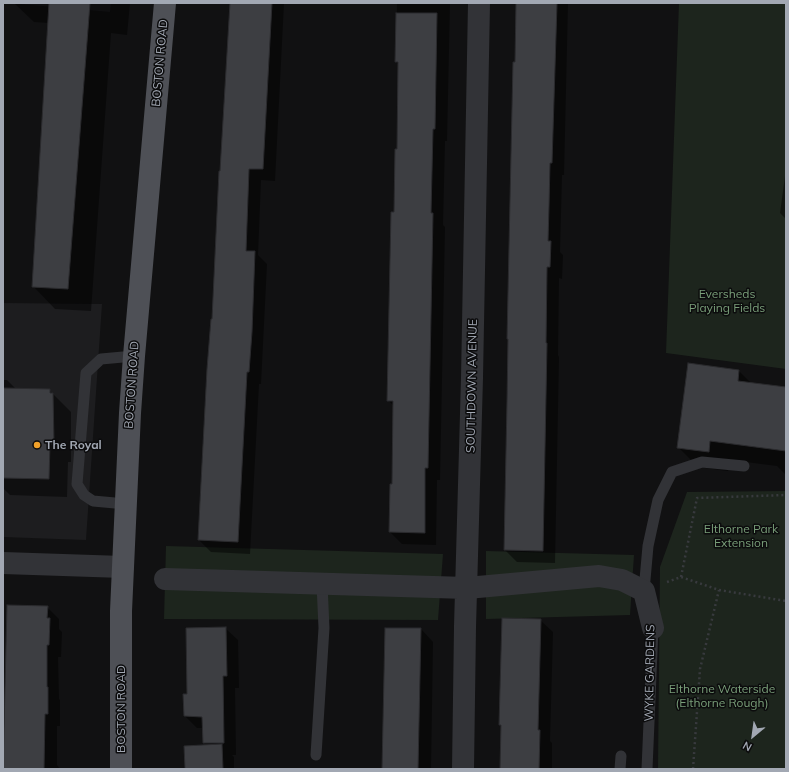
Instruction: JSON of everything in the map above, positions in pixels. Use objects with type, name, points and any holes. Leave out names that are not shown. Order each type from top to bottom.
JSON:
[{"type":"main road","name":"BOSTON ROAD","points":[[121,769],[121,611],[134,356],[165,3]]},
{"type":"street","name":"SOUTHDOWN AVENUE","points":[[463,769],[473,370],[479,3]]},
{"type":"street","points":[[3,562],[123,567]]},
{"type":"street","points":[[165,579],[467,588],[599,576],[622,580],[644,591]]},
{"type":"street","name":"WYKE GARDENS","points":[[644,591],[653,628]]},
{"type":"lane","points":[[126,504],[93,501],[84,495],[77,484],[86,373],[101,359],[134,356]]},
{"type":"lane","points":[[644,591],[648,546],[658,500],[672,472],[702,462],[744,466]]},
{"type":"lane","points":[[316,755],[324,628],[322,584]]},
{"type":"lane","name":"WYKE GARDENS","points":[[647,769],[653,628]]},
{"type":"lane","points":[[620,769],[621,756]]},
{"type":"path","points":[[786,495],[698,498],[680,577],[719,590],[786,601]]},
{"type":"path","points":[[693,769],[700,669],[719,590]]},
{"type":"shaded area","points":[[8,3],[111,3],[110,12]]},
{"type":"shaded area","points":[[3,303],[102,304],[86,540],[3,537]]},
{"type":"green space","name":"Eversheds Playing Fields","points":[[679,3],[786,3],[786,369],[666,353]]},
{"type":"green space","name":"Elthorne Waterside (Elthorne Rough)","points":[[786,491],[786,769],[658,769],[660,567],[687,492]]},
{"type":"green space","points":[[166,546],[443,554],[438,620],[164,619]]},
{"type":"green space","points":[[486,551],[634,555],[630,615],[486,619]]},
{"type":"building","points":[[49,3],[90,3],[68,289],[32,287]]},
{"type":"building","points":[[230,3],[272,3],[263,169],[249,169],[246,251],[255,251],[252,332],[249,372],[247,372],[238,542],[198,540]]},
{"type":"building","points":[[516,3],[557,3],[548,241],[551,241],[550,267],[547,267],[543,551],[504,550],[513,62],[515,62]]},
{"type":"building","points":[[396,13],[437,13],[435,129],[433,129],[431,213],[433,213],[428,468],[425,468],[425,533],[389,532],[390,484],[392,484],[393,401],[387,401],[391,212],[394,212],[395,149],[397,149],[398,62],[395,62]]},
{"type":"building","points":[[688,363],[739,370],[738,381],[786,387],[786,451],[710,441],[709,452],[677,448]]},
{"type":"building","points":[[3,388],[50,389],[50,393],[53,393],[54,444],[50,444],[49,479],[3,478]]},
{"type":"building","points":[[7,605],[48,606],[47,618],[50,618],[49,645],[47,645],[48,714],[45,714],[44,769],[3,769]]},
{"type":"building","points":[[502,618],[541,619],[538,730],[540,730],[539,769],[500,769],[501,725],[499,725]]},
{"type":"building","points":[[226,627],[227,676],[223,676],[224,743],[203,743],[202,717],[184,716],[183,694],[187,694],[186,628]]},
{"type":"building","points":[[385,628],[421,628],[418,769],[382,769]]},
{"type":"building","points":[[222,744],[223,769],[185,769],[184,746]]},
{"type":"place","name":"The Royal","points":[[37,445]]},
{"type":"park label","name":"Elthorne Park Extension","points":[[741,536]]}]
